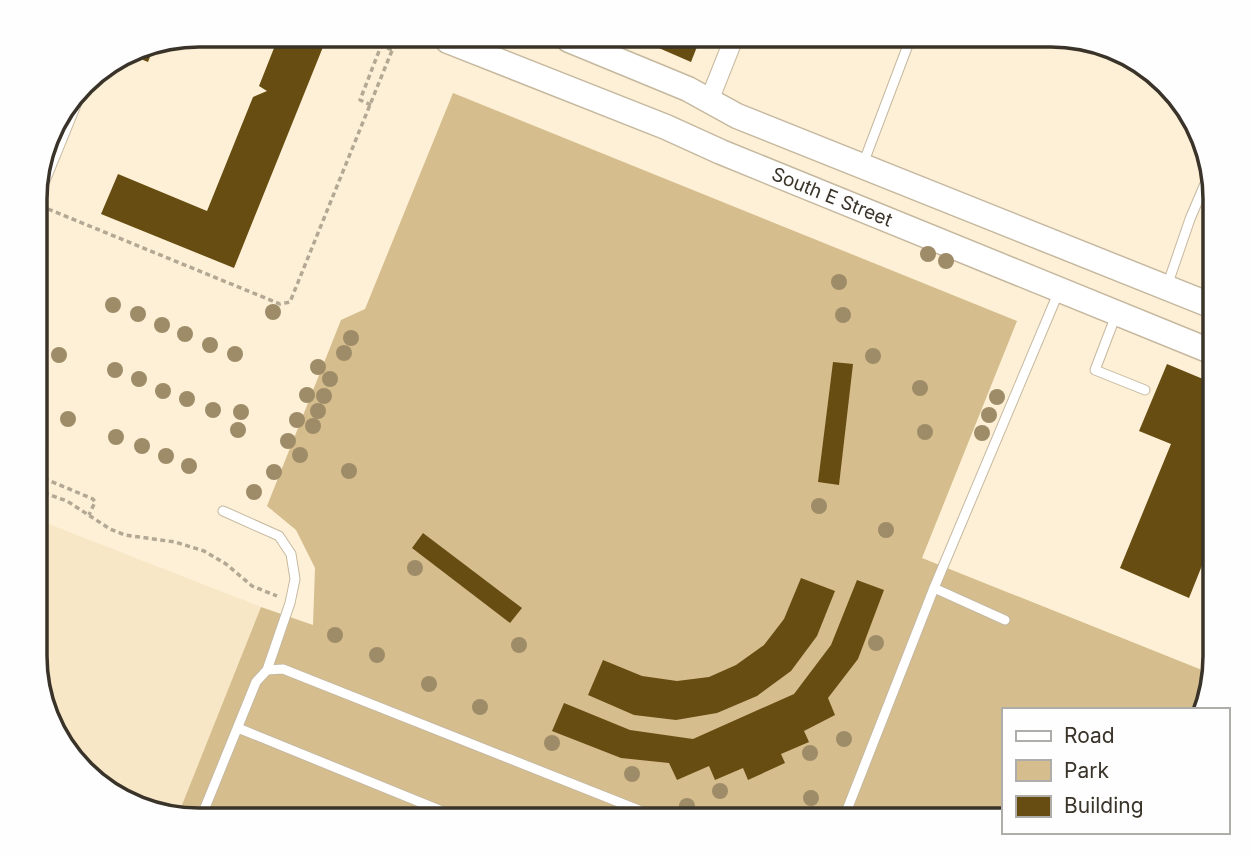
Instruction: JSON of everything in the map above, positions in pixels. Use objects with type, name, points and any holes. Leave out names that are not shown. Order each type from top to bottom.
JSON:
[{"type":"main road","name":"South E Street","points":[[465,48],[666,127],[721,152],[1202,348]]},
{"type":"main road","name":"South E Street","points":[[587,48],[688,89],[737,116],[1202,302]]},
{"type":"street","points":[[709,101],[730,47]]},
{"type":"lane","points":[[863,166],[907,47]]},
{"type":"lane","points":[[51,166],[70,121]]},
{"type":"lane","points":[[1166,288],[1189,219],[1202,190]]},
{"type":"lane","points":[[848,807],[934,588],[1060,289]]},
{"type":"lane","points":[[1117,313],[1094,370],[1145,390]]},
{"type":"lane","points":[[205,808],[256,682],[267,670],[290,603],[295,579],[291,554],[279,536],[223,510]]},
{"type":"lane","points":[[934,588],[1005,620]]},
{"type":"lane","points":[[267,670],[283,669],[632,807]]},
{"type":"lane","points":[[238,728],[434,808]]},
{"type":"path","points":[[371,105],[360,100],[380,48]]},
{"type":"path","points":[[47,209],[281,304],[290,302],[393,50],[386,48]]},
{"type":"path","points":[[47,480],[93,499],[95,502],[89,515]]},
{"type":"path","points":[[47,494],[66,501],[110,529],[125,535],[175,542],[204,551],[226,564],[252,586],[277,596]]},
{"type":"shaded area","points":[[47,523],[261,607],[181,806],[150,800],[115,782],[92,763],[73,740],[59,714],[49,676]]},
{"type":"green space","points":[[453,93],[1017,321],[922,558],[1202,670],[1194,708],[1002,708],[1002,807],[181,806],[261,607],[313,625],[315,568],[296,530],[267,506],[341,320],[365,309]]},
{"type":"building","points":[[657,47],[697,47],[691,62]]},
{"type":"building","points":[[274,48],[323,48],[234,268],[101,214],[118,174],[207,211],[253,97],[267,91],[259,86]]},
{"type":"building","points":[[833,362],[853,364],[839,485],[818,482]]},
{"type":"building","points":[[1167,364],[1202,379],[1202,566],[1189,598],[1120,568],[1171,444],[1139,431]]},
{"type":"building","points":[[423,533],[522,608],[510,623],[412,548]]},
{"type":"building","points":[[801,578],[835,591],[817,636],[791,671],[757,696],[717,713],[676,720],[634,715],[588,695],[603,660],[642,676],[677,681],[709,677],[736,665],[764,645],[784,619]]},
{"type":"building","points":[[857,580],[884,590],[858,659],[828,698],[835,715],[804,731],[809,742],[781,754],[785,763],[748,780],[743,768],[715,780],[709,766],[677,780],[669,763],[621,758],[552,731],[564,703],[630,730],[693,739],[794,694],[831,645]]}]
